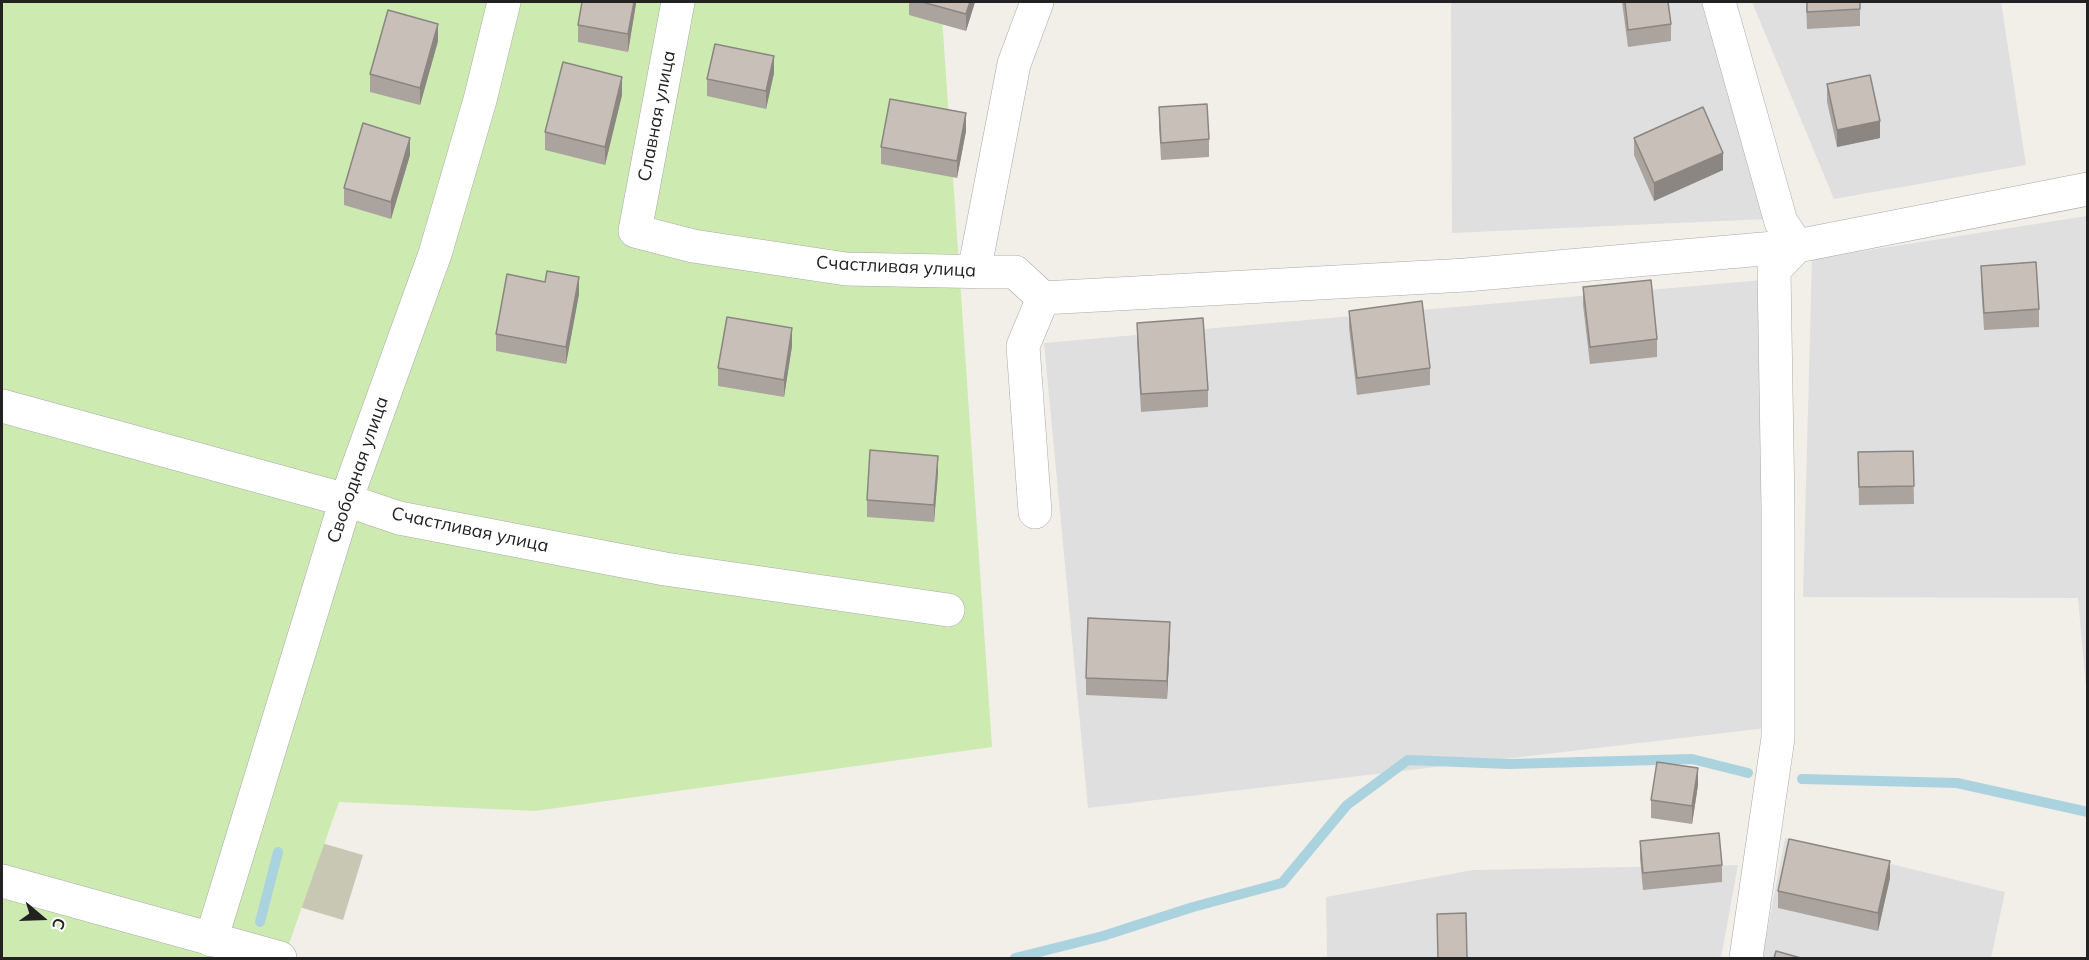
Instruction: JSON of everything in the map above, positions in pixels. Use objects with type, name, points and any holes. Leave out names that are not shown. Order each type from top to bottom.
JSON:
[{"type":"street","name":"Свободная улица","points":[[211,940],[346,500],[435,254],[480,100],[504,2]]},
{"type":"street","name":"Славная улица","points":[[635,231],[678,2]]},
{"type":"street","points":[[974,272],[1014,64],[1037,2]]},
{"type":"street","points":[[1719,2],[1781,222],[1797,246]]},
{"type":"street","points":[[1035,512],[1023,346],[1043,298],[1466,274],[1797,246],[2088,189]]},
{"type":"street","name":"Счастливая улица","points":[[635,231],[693,246],[846,269],[1015,272],[1043,298]]},
{"type":"street","points":[[1746,958],[1778,738],[1778,508],[1773,270],[1797,246]]},
{"type":"street","name":"Счастливая улица","points":[[2,406],[346,500],[399,518],[664,569],[948,610]]},
{"type":"street","points":[[2,881],[280,958]]},
{"type":"shaded area","points":[[1451,2],[1720,2],[1766,219],[1452,233]]},
{"type":"shaded area","points":[[1752,2],[2001,2],[2026,165],[1834,199]]},
{"type":"shaded area","points":[[2087,216],[2087,698],[2078,598],[1803,597],[1812,259]]},
{"type":"shaded area","points":[[1763,280],[1767,728],[1088,808],[1044,343]]},
{"type":"shaded area","points":[[1785,838],[2005,892],[1991,958],[1762,958]]},
{"type":"shaded area","points":[[315,841],[363,855],[343,920],[296,906]]},
{"type":"shaded area","points":[[1738,865],[1721,958],[1327,958],[1326,897],[1473,870]]},
{"type":"green space","points":[[2,2],[941,2],[992,747],[535,811],[339,802],[284,958],[2,958]]},
{"type":"building","points":[[582,2],[634,2],[628,34],[578,25]]},
{"type":"building","points":[[922,2],[970,2],[966,14]]},
{"type":"building","points":[[1625,2],[1668,2],[1671,24],[1628,30]]},
{"type":"building","points":[[1807,2],[1860,2],[1860,9],[1807,12]]},
{"type":"building","points":[[388,10],[438,24],[420,88],[370,74]]},
{"type":"building","points":[[715,44],[774,56],[766,91],[707,79]]},
{"type":"building","points":[[563,62],[622,77],[605,147],[545,132]]},
{"type":"building","points":[[1870,75],[1880,121],[1837,130],[1827,84]]},
{"type":"building","points":[[890,99],[966,113],[957,161],[881,147]]},
{"type":"building","points":[[1207,104],[1209,139],[1161,143],[1159,107]]},
{"type":"building","points":[[1703,107],[1723,153],[1654,183],[1634,138]]},
{"type":"building","points":[[363,123],[410,138],[391,202],[344,188]]},
{"type":"building","points":[[2036,262],[2039,309],[1984,313],[1981,266]]},
{"type":"building","points":[[547,271],[579,277],[566,347],[496,334],[507,274],[545,282]]},
{"type":"building","points":[[1651,280],[1657,339],[1590,347],[1583,287]]},
{"type":"building","points":[[1422,301],[1430,368],[1357,378],[1349,311]]},
{"type":"building","points":[[727,317],[792,328],[784,380],[718,368]]},
{"type":"building","points":[[1203,318],[1208,390],[1141,394],[1137,323]]},
{"type":"building","points":[[870,450],[938,456],[934,505],[867,500]]},
{"type":"building","points":[[1913,451],[1914,486],[1859,487],[1858,452]]},
{"type":"building","points":[[1088,618],[1170,622],[1167,681],[1086,678]]},
{"type":"building","points":[[1657,762],[1698,768],[1692,806],[1651,800]]},
{"type":"building","points":[[1719,833],[1722,865],[1643,873],[1640,841]]},
{"type":"building","points":[[1789,839],[1890,861],[1878,913],[1778,891]]},
{"type":"building","points":[[1466,913],[1467,958],[1438,958],[1437,914]]},
{"type":"building","points":[[1776,951],[1801,958],[1774,958]]},
{"type":"waterway","points":[[1015,958],[1103,936],[1193,907],[1282,883],[1347,805],[1408,760],[1509,764],[1692,759],[1748,773]]},
{"type":"waterway","points":[[1802,779],[1957,783],[2088,812]]},
{"type":"waterway","points":[[260,922],[278,852]]}]
